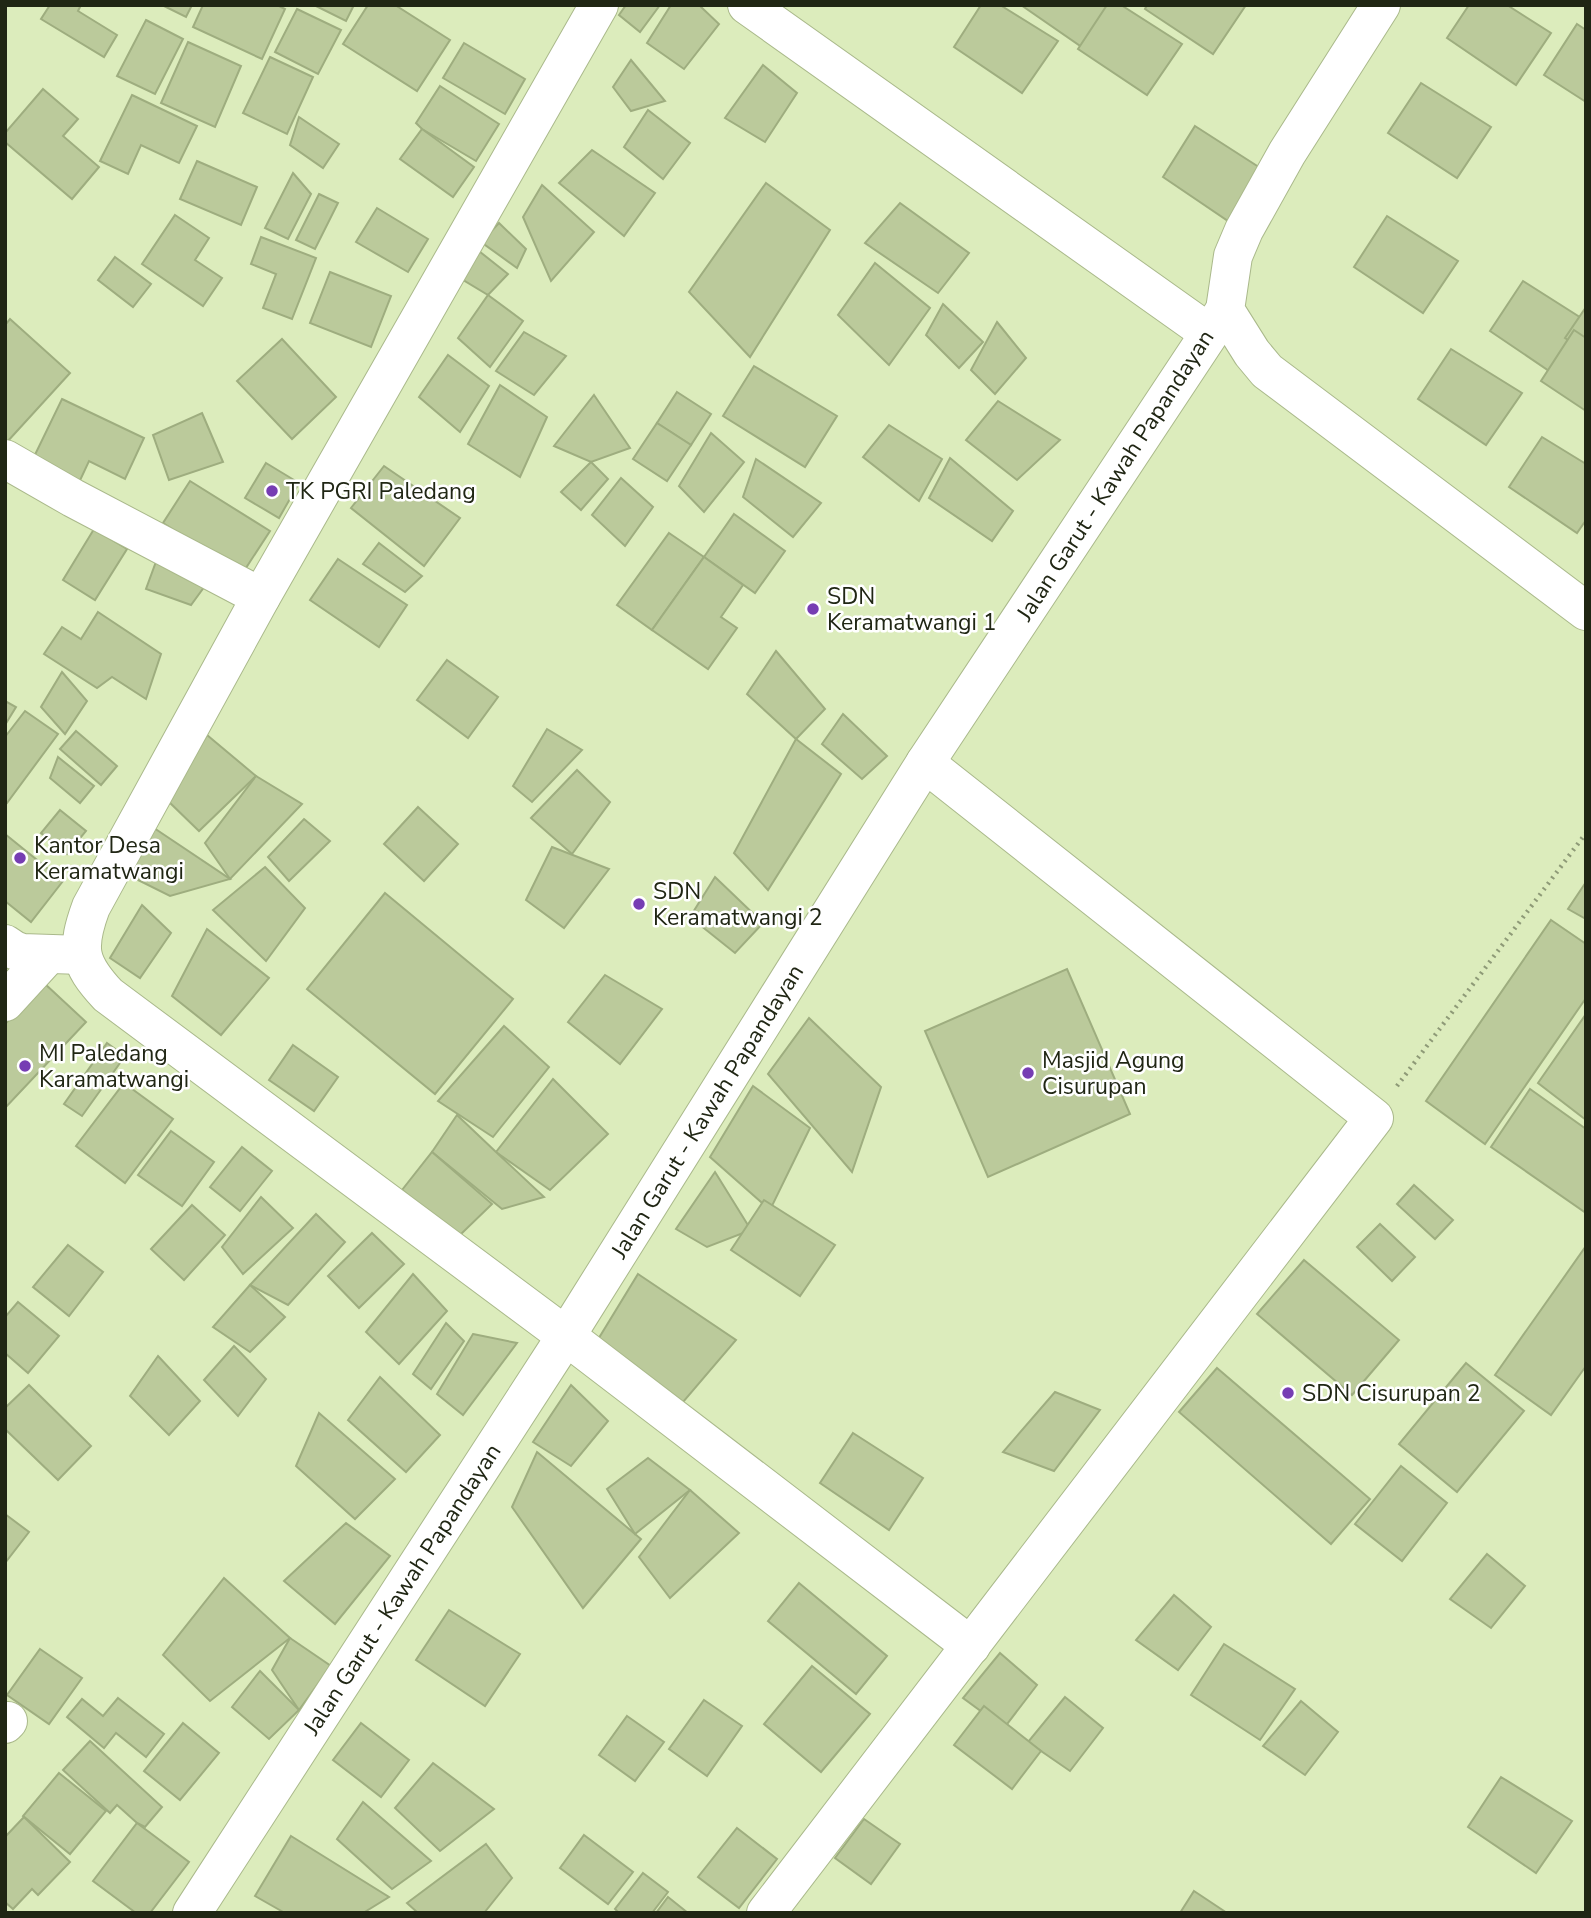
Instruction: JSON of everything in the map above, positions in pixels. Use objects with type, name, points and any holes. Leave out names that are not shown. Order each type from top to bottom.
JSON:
[{"type":"street","points":[[5,1002],[66,954],[83,930],[91,907],[261,597],[599,5]]},
{"type":"street","points":[[747,5],[1221,309],[1267,371],[1586,611]]},
{"type":"street","points":[[1221,309],[1233,256],[1244,230],[1287,153],[1381,5]]},
{"type":"street","name":"Jalan Garut - Kawah Papandayan","points":[[191,1913],[566,1336],[925,763],[1221,309]]},
{"type":"street","points":[[5,458],[73,498],[261,597]]},
{"type":"street","points":[[766,1913],[1374,1118],[925,763]]},
{"type":"street","points":[[5,944],[22,953],[66,954],[108,995],[566,1336],[971,1646]]},
{"type":"path","points":[[1374,1118],[1586,833]]},
{"type":"building","points":[[50,5],[81,5],[78,11],[117,35],[104,57],[41,19]]},
{"type":"building","points":[[162,5],[192,5],[186,17]]},
{"type":"building","points":[[203,5],[277,5],[285,9],[262,59],[193,27]]},
{"type":"building","points":[[314,5],[354,5],[346,21]]},
{"type":"building","points":[[368,5],[395,5],[450,40],[417,91],[343,44]]},
{"type":"building","points":[[626,5],[660,5],[640,32],[619,15]]},
{"type":"building","points":[[671,5],[699,5],[719,24],[684,69],[647,43]]},
{"type":"building","points":[[981,5],[1000,5],[1058,41],[1022,93],[954,47]]},
{"type":"building","points":[[1021,5],[1120,5],[1089,52]]},
{"type":"building","points":[[1107,5],[1121,5],[1182,44],[1147,95],[1078,49]]},
{"type":"building","points":[[1147,5],[1246,5],[1213,54],[1145,9]]},
{"type":"building","points":[[1469,5],[1507,5],[1551,33],[1516,85],[1447,38]]},
{"type":"building","points":[[297,9],[341,30],[318,74],[275,52]]},
{"type":"building","points":[[146,20],[183,39],[155,94],[117,76]]},
{"type":"building","points":[[1577,24],[1586,30],[1586,102],[1544,75]]},
{"type":"building","points":[[188,42],[241,66],[215,127],[161,103]]},
{"type":"building","points":[[464,43],[525,79],[505,114],[443,78]]},
{"type":"building","points":[[270,57],[313,77],[287,134],[243,113]]},
{"type":"building","points":[[631,60],[665,101],[631,111],[613,87]]},
{"type":"building","points":[[763,65],[797,93],[765,142],[725,118]]},
{"type":"building","points":[[1421,83],[1491,127],[1457,178],[1388,133]]},
{"type":"building","points":[[440,86],[499,124],[476,161],[416,123]]},
{"type":"building","points":[[43,89],[78,119],[63,136],[99,167],[72,199],[5,142],[5,133]]},
{"type":"building","points":[[132,95],[197,126],[179,163],[141,145],[128,174],[100,161]]},
{"type":"building","points":[[648,110],[690,143],[663,179],[624,147]]},
{"type":"building","points":[[299,117],[339,144],[323,168],[290,145]]},
{"type":"building","points":[[1195,126],[1265,171],[1231,223],[1163,177]]},
{"type":"building","points":[[422,129],[474,167],[453,197],[400,159]]},
{"type":"building","points":[[592,150],[655,193],[624,236],[559,183]]},
{"type":"building","points":[[197,161],[257,187],[241,225],[180,199]]},
{"type":"building","points":[[293,173],[311,194],[288,239],[265,228]]},
{"type":"building","points":[[766,183],[830,230],[750,357],[689,292]]},
{"type":"building","points":[[542,185],[594,232],[551,281],[523,217]]},
{"type":"building","points":[[319,194],[338,203],[315,249],[296,240]]},
{"type":"building","points":[[900,203],[969,253],[938,293],[865,243]]},
{"type":"building","points":[[377,208],[428,239],[408,272],[356,242]]},
{"type":"building","points":[[175,215],[209,238],[195,260],[222,278],[203,306],[142,264]]},
{"type":"building","points":[[1387,216],[1458,261],[1423,313],[1354,267]]},
{"type":"building","points":[[499,223],[526,249],[517,268],[481,242]]},
{"type":"building","points":[[261,237],[316,258],[292,319],[263,308],[276,274],[251,264]]},
{"type":"building","points":[[470,244],[508,274],[488,295],[455,275]]},
{"type":"building","points":[[115,257],[151,284],[133,307],[98,280]]},
{"type":"building","points":[[875,263],[930,308],[889,365],[838,315]]},
{"type":"building","points":[[330,272],[391,296],[371,347],[310,323]]},
{"type":"building","points":[[1523,281],[1586,321],[1586,336],[1558,377],[1490,331]]},
{"type":"building","points":[[488,295],[523,321],[490,367],[458,338]]},
{"type":"building","points":[[943,304],[983,342],[959,368],[926,335]]},
{"type":"building","points":[[1586,307],[1586,352],[1565,338]]},
{"type":"building","points":[[10,319],[70,373],[7,442],[5,325]]},
{"type":"building","points":[[997,322],[1026,358],[995,394],[971,370]]},
{"type":"building","points":[[1574,330],[1586,338],[1586,411],[1541,381]]},
{"type":"building","points":[[524,332],[566,356],[534,395],[496,371]]},
{"type":"building","points":[[282,339],[336,397],[292,439],[237,381]]},
{"type":"building","points":[[1451,349],[1522,393],[1486,445],[1418,399]]},
{"type":"building","points":[[448,355],[489,386],[460,432],[419,397]]},
{"type":"building","points":[[754,366],[837,416],[805,467],[723,416]]},
{"type":"building","points":[[500,385],[547,417],[520,477],[468,444]]},
{"type":"building","points":[[677,392],[711,414],[691,445],[657,423]]},
{"type":"building","points":[[594,395],[630,448],[591,462],[554,446]]},
{"type":"building","points":[[62,399],[144,438],[125,479],[89,461],[76,489],[29,467]]},
{"type":"building","points":[[998,401],[1060,440],[1017,480],[966,440]]},
{"type":"building","points":[[202,413],[223,462],[169,480],[153,435]]},
{"type":"building","points":[[657,423],[691,445],[667,481],[633,459]]},
{"type":"building","points":[[889,425],[942,459],[919,501],[863,457]]},
{"type":"building","points":[[711,433],[744,462],[704,512],[679,486]]},
{"type":"building","points":[[1542,437],[1586,464],[1586,520],[1577,533],[1509,487]]},
{"type":"building","points":[[950,458],[1013,511],[992,541],[929,498]]},
{"type":"building","points":[[756,459],[821,503],[793,537],[743,497]]},
{"type":"building","points":[[591,462],[608,479],[581,510],[561,492]]},
{"type":"building","name":"TK PGRI Paledang","points":[[266,463],[299,483],[279,518],[245,498]]},
{"type":"building","points":[[384,466],[460,518],[424,566],[351,508]]},
{"type":"building","points":[[621,478],[653,507],[625,546],[592,515]]},
{"type":"building","points":[[190,481],[270,531],[242,574],[163,523]]},
{"type":"building","points":[[734,514],[785,551],[755,593],[704,557]]},
{"type":"building","points":[[94,529],[127,549],[95,600],[63,580]]},
{"type":"building","points":[[669,533],[704,557],[652,630],[617,605]]},
{"type":"building","points":[[379,543],[422,576],[405,592],[363,564]]},
{"type":"building","points":[[704,557],[743,585],[721,617],[737,628],[708,669],[652,630]]},
{"type":"building","points":[[157,559],[210,579],[191,605],[146,589]]},
{"type":"building","points":[[338,559],[407,605],[379,647],[310,600]]},
{"type":"building","points":[[98,612],[161,654],[146,699],[112,677],[97,688],[44,654],[62,627],[81,639]]},
{"type":"building","points":[[776,651],[825,709],[796,739],[747,694]]},
{"type":"building","points":[[447,660],[498,697],[468,738],[417,700]]},
{"type":"building","points":[[62,672],[87,701],[65,734],[41,707]]},
{"type":"building","points":[[5,701],[16,707],[5,725]]},
{"type":"building","points":[[25,711],[58,734],[7,803],[5,737]]},
{"type":"building","points":[[843,714],[887,756],[862,779],[822,744]]},
{"type":"building","points":[[547,729],[582,750],[532,802],[513,786]]},
{"type":"building","points":[[76,731],[117,766],[101,785],[60,749]]},
{"type":"building","points":[[207,735],[256,776],[199,831],[166,799]]},
{"type":"building","points":[[796,739],[841,774],[768,890],[734,853]]},
{"type":"building","points":[[58,757],[94,786],[80,803],[50,778]]},
{"type":"building","points":[[577,770],[610,802],[572,854],[531,818]]},
{"type":"building","points":[[256,776],[302,804],[230,879],[205,843]]},
{"type":"building","points":[[418,807],[458,844],[424,881],[384,844]]},
{"type":"building","points":[[60,810],[86,831],[67,854],[41,833]]},
{"type":"building","points":[[304,819],[330,841],[289,881],[268,857]]},
{"type":"building","points":[[151,826],[230,879],[170,896],[122,872]]},
{"type":"building","name":"Kantor Desa Keramatwangi","points":[[5,834],[63,881],[31,922],[5,901]]},
{"type":"building","points":[[552,847],[609,869],[564,928],[526,900]]},
{"type":"building","points":[[265,867],[305,908],[266,961],[213,910]]},
{"type":"building","points":[[715,877],[763,923],[735,953],[690,917]]},
{"type":"building","points":[[1586,882],[1586,919],[1568,909]]},
{"type":"building","points":[[385,893],[513,999],[435,1094],[307,989]]},
{"type":"building","points":[[142,905],[171,933],[140,978],[110,958]]},
{"type":"building","points":[[1551,920],[1586,944],[1586,998],[1485,1144],[1426,1101]]},
{"type":"building","points":[[207,929],[269,978],[221,1035],[172,996]]},
{"type":"building","name":"Masjid Agung Cisurupan","points":[[1067,969],[1130,1114],[988,1177],[925,1031]]},
{"type":"building","points":[[605,975],[662,1009],[620,1064],[568,1022]]},
{"type":"building","name":"MI Paledang Karamatwangi","points":[[44,983],[86,1022],[5,1108],[5,1024]]},
{"type":"building","points":[[1586,1014],[1586,1120],[1538,1083]]},
{"type":"building","points":[[809,1018],[881,1087],[852,1172],[768,1074]]},
{"type":"building","points":[[504,1026],[549,1067],[493,1137],[438,1101]]},
{"type":"building","points":[[107,1043],[125,1056],[82,1116],[64,1104]]},
{"type":"building","points":[[293,1045],[338,1077],[314,1111],[269,1080]]},
{"type":"building","points":[[553,1079],[608,1134],[550,1190],[496,1152]]},
{"type":"building","points":[[124,1083],[173,1119],[125,1183],[76,1146]]},
{"type":"building","points":[[753,1086],[810,1128],[770,1210],[710,1157]]},
{"type":"building","points":[[1530,1089],[1586,1129],[1586,1213],[1491,1147]]},
{"type":"building","points":[[457,1115],[544,1197],[502,1209],[432,1152]]},
{"type":"building","points":[[171,1131],[214,1162],[182,1206],[138,1175]]},
{"type":"building","points":[[242,1147],[272,1171],[240,1211],[210,1187]]},
{"type":"building","points":[[432,1152],[492,1204],[458,1237],[402,1190]]},
{"type":"building","points":[[715,1172],[751,1230],[707,1247],[676,1229]]},
{"type":"building","points":[[1414,1185],[1453,1220],[1435,1239],[1397,1204]]},
{"type":"building","points":[[261,1197],[293,1228],[243,1274],[222,1247]]},
{"type":"building","points":[[764,1200],[835,1245],[800,1296],[731,1250]]},
{"type":"building","points":[[192,1205],[225,1235],[184,1280],[151,1249]]},
{"type":"building","points":[[316,1214],[345,1242],[288,1305],[250,1285]]},
{"type":"building","points":[[1380,1224],[1415,1257],[1392,1281],[1357,1247]]},
{"type":"building","points":[[372,1233],[404,1264],[359,1308],[328,1276]]},
{"type":"building","points":[[68,1245],[103,1272],[69,1316],[33,1287]]},
{"type":"building","points":[[1586,1246],[1586,1366],[1551,1415],[1495,1375]]},
{"type":"building","points":[[1304,1260],[1399,1340],[1352,1395],[1257,1314]]},
{"type":"building","points":[[413,1274],[447,1311],[399,1364],[366,1332]]},
{"type":"building","points":[[638,1274],[736,1340],[678,1408],[594,1346]]},
{"type":"building","points":[[250,1285],[285,1317],[250,1352],[213,1327]]},
{"type":"building","points":[[18,1302],[59,1336],[28,1373],[5,1353],[5,1317]]},
{"type":"building","points":[[446,1323],[464,1341],[431,1389],[413,1374]]},
{"type":"building","points":[[473,1334],[517,1343],[463,1415],[437,1394]]},
{"type":"building","points":[[234,1346],[266,1379],[238,1416],[204,1380]]},
{"type":"building","points":[[158,1356],[200,1401],[169,1435],[130,1396]]},
{"type":"building","points":[[1466,1363],[1524,1411],[1457,1492],[1399,1444]]},
{"type":"building","points":[[1217,1368],[1370,1499],[1331,1544],[1179,1412]]},
{"type":"building","points":[[380,1377],[440,1435],[406,1472],[348,1420]]},
{"type":"building","points":[[29,1385],[91,1446],[58,1480],[5,1429],[5,1408]]},
{"type":"building","points":[[571,1385],[608,1421],[571,1466],[533,1442]]},
{"type":"building","points":[[1055,1392],[1100,1410],[1054,1471],[1003,1452]]},
{"type":"building","points":[[319,1413],[395,1479],[355,1519],[296,1466]]},
{"type":"building","points":[[853,1433],[923,1478],[889,1530],[820,1483]]},
{"type":"building","points":[[537,1452],[641,1539],[583,1608],[512,1507]]},
{"type":"building","points":[[648,1458],[690,1490],[635,1534],[607,1489]]},
{"type":"building","points":[[1401,1466],[1447,1503],[1402,1561],[1355,1524]]},
{"type":"building","points":[[690,1490],[739,1533],[670,1598],[639,1557]]},
{"type":"building","points":[[5,1514],[29,1532],[5,1563]]},
{"type":"building","points":[[346,1523],[390,1556],[335,1624],[284,1581]]},
{"type":"building","points":[[1487,1554],[1525,1586],[1491,1628],[1450,1599]]},
{"type":"building","points":[[224,1578],[290,1638],[210,1701],[163,1655]]},
{"type":"building","points":[[799,1583],[887,1656],[856,1694],[768,1621]]},
{"type":"building","points":[[1174,1595],[1211,1627],[1178,1670],[1136,1640]]},
{"type":"building","points":[[449,1610],[520,1654],[485,1706],[416,1660]]},
{"type":"building","points":[[290,1638],[331,1666],[299,1710],[272,1670]]},
{"type":"building","points":[[1224,1644],[1295,1689],[1260,1740],[1191,1695]]},
{"type":"building","points":[[40,1649],[82,1678],[49,1724],[7,1695]]},
{"type":"building","points":[[1000,1653],[1037,1685],[1004,1728],[963,1698]]},
{"type":"building","points":[[812,1666],[870,1714],[821,1772],[764,1724]]},
{"type":"building","points":[[260,1671],[299,1710],[269,1739],[232,1707]]},
{"type":"building","points":[[1065,1697],[1103,1728],[1070,1771],[1028,1742]]},
{"type":"building","points":[[118,1698],[164,1734],[146,1757],[116,1733],[104,1748],[67,1717],[82,1699],[103,1716]]},
{"type":"building","points":[[704,1700],[742,1726],[707,1776],[669,1749]]},
{"type":"building","points":[[1301,1701],[1338,1732],[1305,1775],[1263,1746]]},
{"type":"building","points":[[984,1706],[1041,1751],[1012,1789],[954,1745]]},
{"type":"building","points":[[627,1716],[664,1742],[635,1781],[599,1755]]},
{"type":"building","points":[[183,1723],[219,1753],[180,1800],[144,1771]]},
{"type":"building","points":[[361,1723],[409,1760],[381,1797],[333,1760]]},
{"type":"building","points":[[90,1741],[162,1807],[145,1827],[117,1805],[110,1813],[63,1770]]},
{"type":"building","points":[[433,1763],[494,1809],[440,1851],[395,1808]]},
{"type":"building","points":[[59,1773],[106,1811],[70,1854],[23,1816]]},
{"type":"building","points":[[1501,1777],[1572,1821],[1536,1873],[1468,1827]]},
{"type":"building","points":[[363,1802],[431,1861],[392,1889],[337,1839]]},
{"type":"building","points":[[24,1817],[70,1862],[38,1895],[32,1889],[13,1909],[5,1902],[5,1837]]},
{"type":"building","points":[[864,1819],[900,1844],[871,1884],[835,1858]]},
{"type":"building","points":[[137,1823],[189,1862],[150,1913],[136,1913],[93,1881]]},
{"type":"building","points":[[737,1828],[777,1859],[739,1908],[698,1877]]},
{"type":"building","points":[[584,1835],[633,1872],[608,1904],[560,1868]]},
{"type":"building","points":[[291,1836],[389,1897],[363,1913],[285,1913],[255,1896]]},
{"type":"building","points":[[486,1844],[512,1878],[484,1913],[418,1913],[407,1903]]},
{"type":"building","points":[[643,1873],[668,1892],[652,1913],[619,1913],[615,1909]]},
{"type":"building","points":[[1194,1891],[1227,1913],[1180,1913]]},
{"type":"building","points":[[668,1897],[688,1913],[656,1913]]},
{"type":"place","name":"TK PGRI Paledang","points":[[272,491]]},
{"type":"place","name":"SDN Keramatwangi 1","points":[[813,609]]},
{"type":"place","name":"Kantor Desa Keramatwangi","points":[[20,858]]},
{"type":"place","name":"SDN Keramatwangi 2","points":[[639,904]]},
{"type":"place","name":"MI Paledang Karamatwangi","points":[[25,1066]]},
{"type":"place","name":"Masjid Agung Cisurupan","points":[[1028,1073]]},
{"type":"place","name":"SDN Cisurupan 2","points":[[1288,1393]]}]
